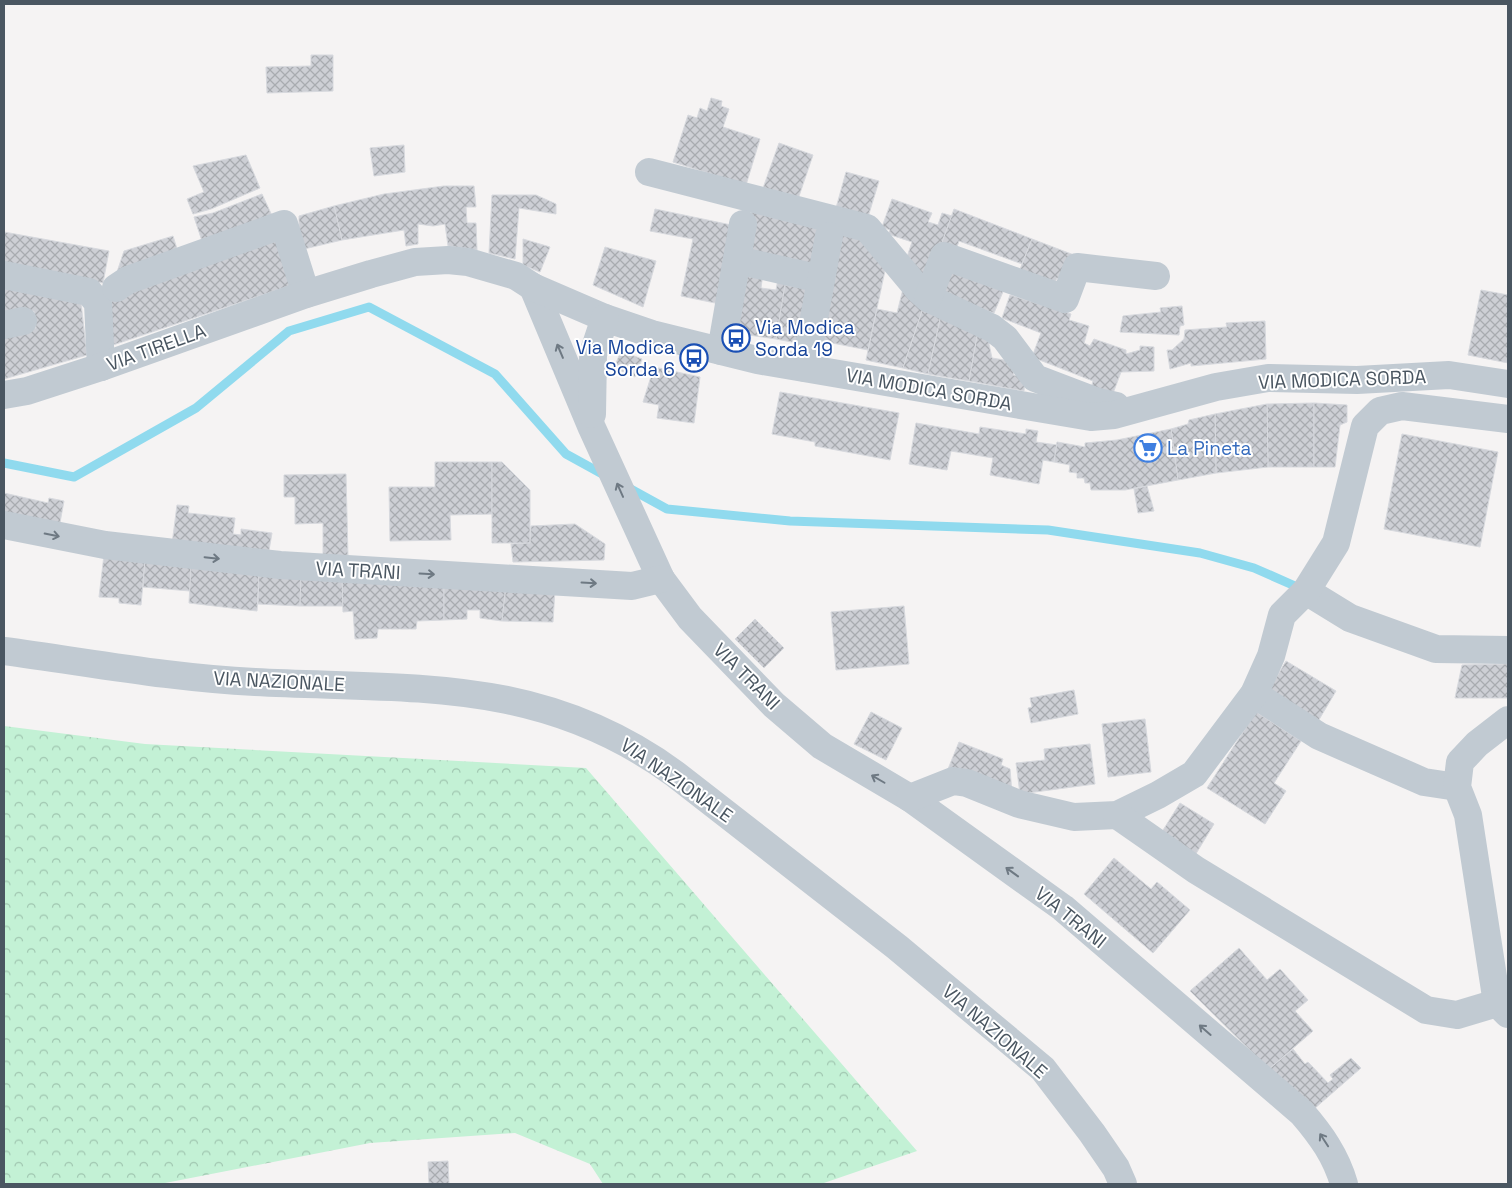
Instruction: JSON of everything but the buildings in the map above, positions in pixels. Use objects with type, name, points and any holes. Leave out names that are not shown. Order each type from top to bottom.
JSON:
[{"type":"street","points":[[649,172],[867,228],[918,289],[928,298],[992,328],[1005,338],[1035,378],[1098,402],[1132,410]]},
{"type":"street","points":[[116,288],[128,280],[284,224],[306,294]]},
{"type":"street","points":[[721,351],[742,224]]},
{"type":"street","points":[[805,368],[829,236]]},
{"type":"street","points":[[928,298],[944,256],[1066,299],[1077,267],[1156,276]]},
{"type":"street","name":"VIA MODICA SORDA","points":[[306,294],[415,262],[448,260],[468,262],[516,276],[532,287],[605,318],[652,334],[756,360],[1092,417],[1114,416],[1216,387],[1268,378],[1357,380],[1449,375],[1508,384]]},
{"type":"street","points":[[737,260],[821,279]]},
{"type":"street","points":[[4,274],[89,292],[98,302],[101,367]]},
{"type":"street","points":[[532,287],[592,428],[661,578]]},
{"type":"street","name":"VIA TIRELLA","points":[[4,395],[27,391],[101,367],[306,294]]},
{"type":"street","points":[[592,428],[593,354],[605,318]]},
{"type":"street","points":[[910,798],[953,781],[967,783],[1019,804],[1074,817],[1117,815],[1158,795],[1194,774],[1254,694],[1271,656],[1282,615],[1306,591],[1336,543],[1365,426],[1380,411],[1402,406],[1508,419]]},
{"type":"street","name":"VIA TRANI","points":[[4,525],[105,545],[280,565],[632,586],[661,578],[690,618],[774,705],[822,746],[910,798],[1063,908],[1302,1113],[1322,1136],[1338,1164],[1344,1184]]},
{"type":"street","points":[[1306,591],[1350,618],[1436,649],[1508,650]]},
{"type":"street","name":"VIA NAZIONALE","points":[[4,651],[246,681],[428,688],[506,699],[559,712],[608,732],[650,756],[675,774],[897,947],[1013,1043],[1043,1070],[1069,1102],[1116,1168],[1123,1184]]},
{"type":"street","points":[[1254,694],[1319,736],[1424,782],[1457,787]]},
{"type":"street","points":[[1117,815],[1196,870],[1426,1010],[1457,1015],[1503,1008],[1468,815],[1457,787],[1460,762],[1477,744],[1508,720]]},
{"type":"green space","points":[[4,726],[145,744],[586,768],[917,1151],[821,1184],[603,1184],[590,1164],[515,1133],[370,1143],[160,1184],[4,1184]]},
{"type":"waterway","points":[[4,463],[74,477],[196,408],[289,331],[369,307],[495,374],[566,454],[606,476]]},
{"type":"waterway","points":[[627,487],[667,509],[790,521],[1048,530],[1200,553],[1254,568],[1304,590]]},
{"type":"place","name":"Via Modica Sorda 19","points":[[736,338]]},
{"type":"place","name":"Via Modica Sorda 6","points":[[694,358]]},
{"type":"place","name":"La Pineta","points":[[1148,448]]}]
